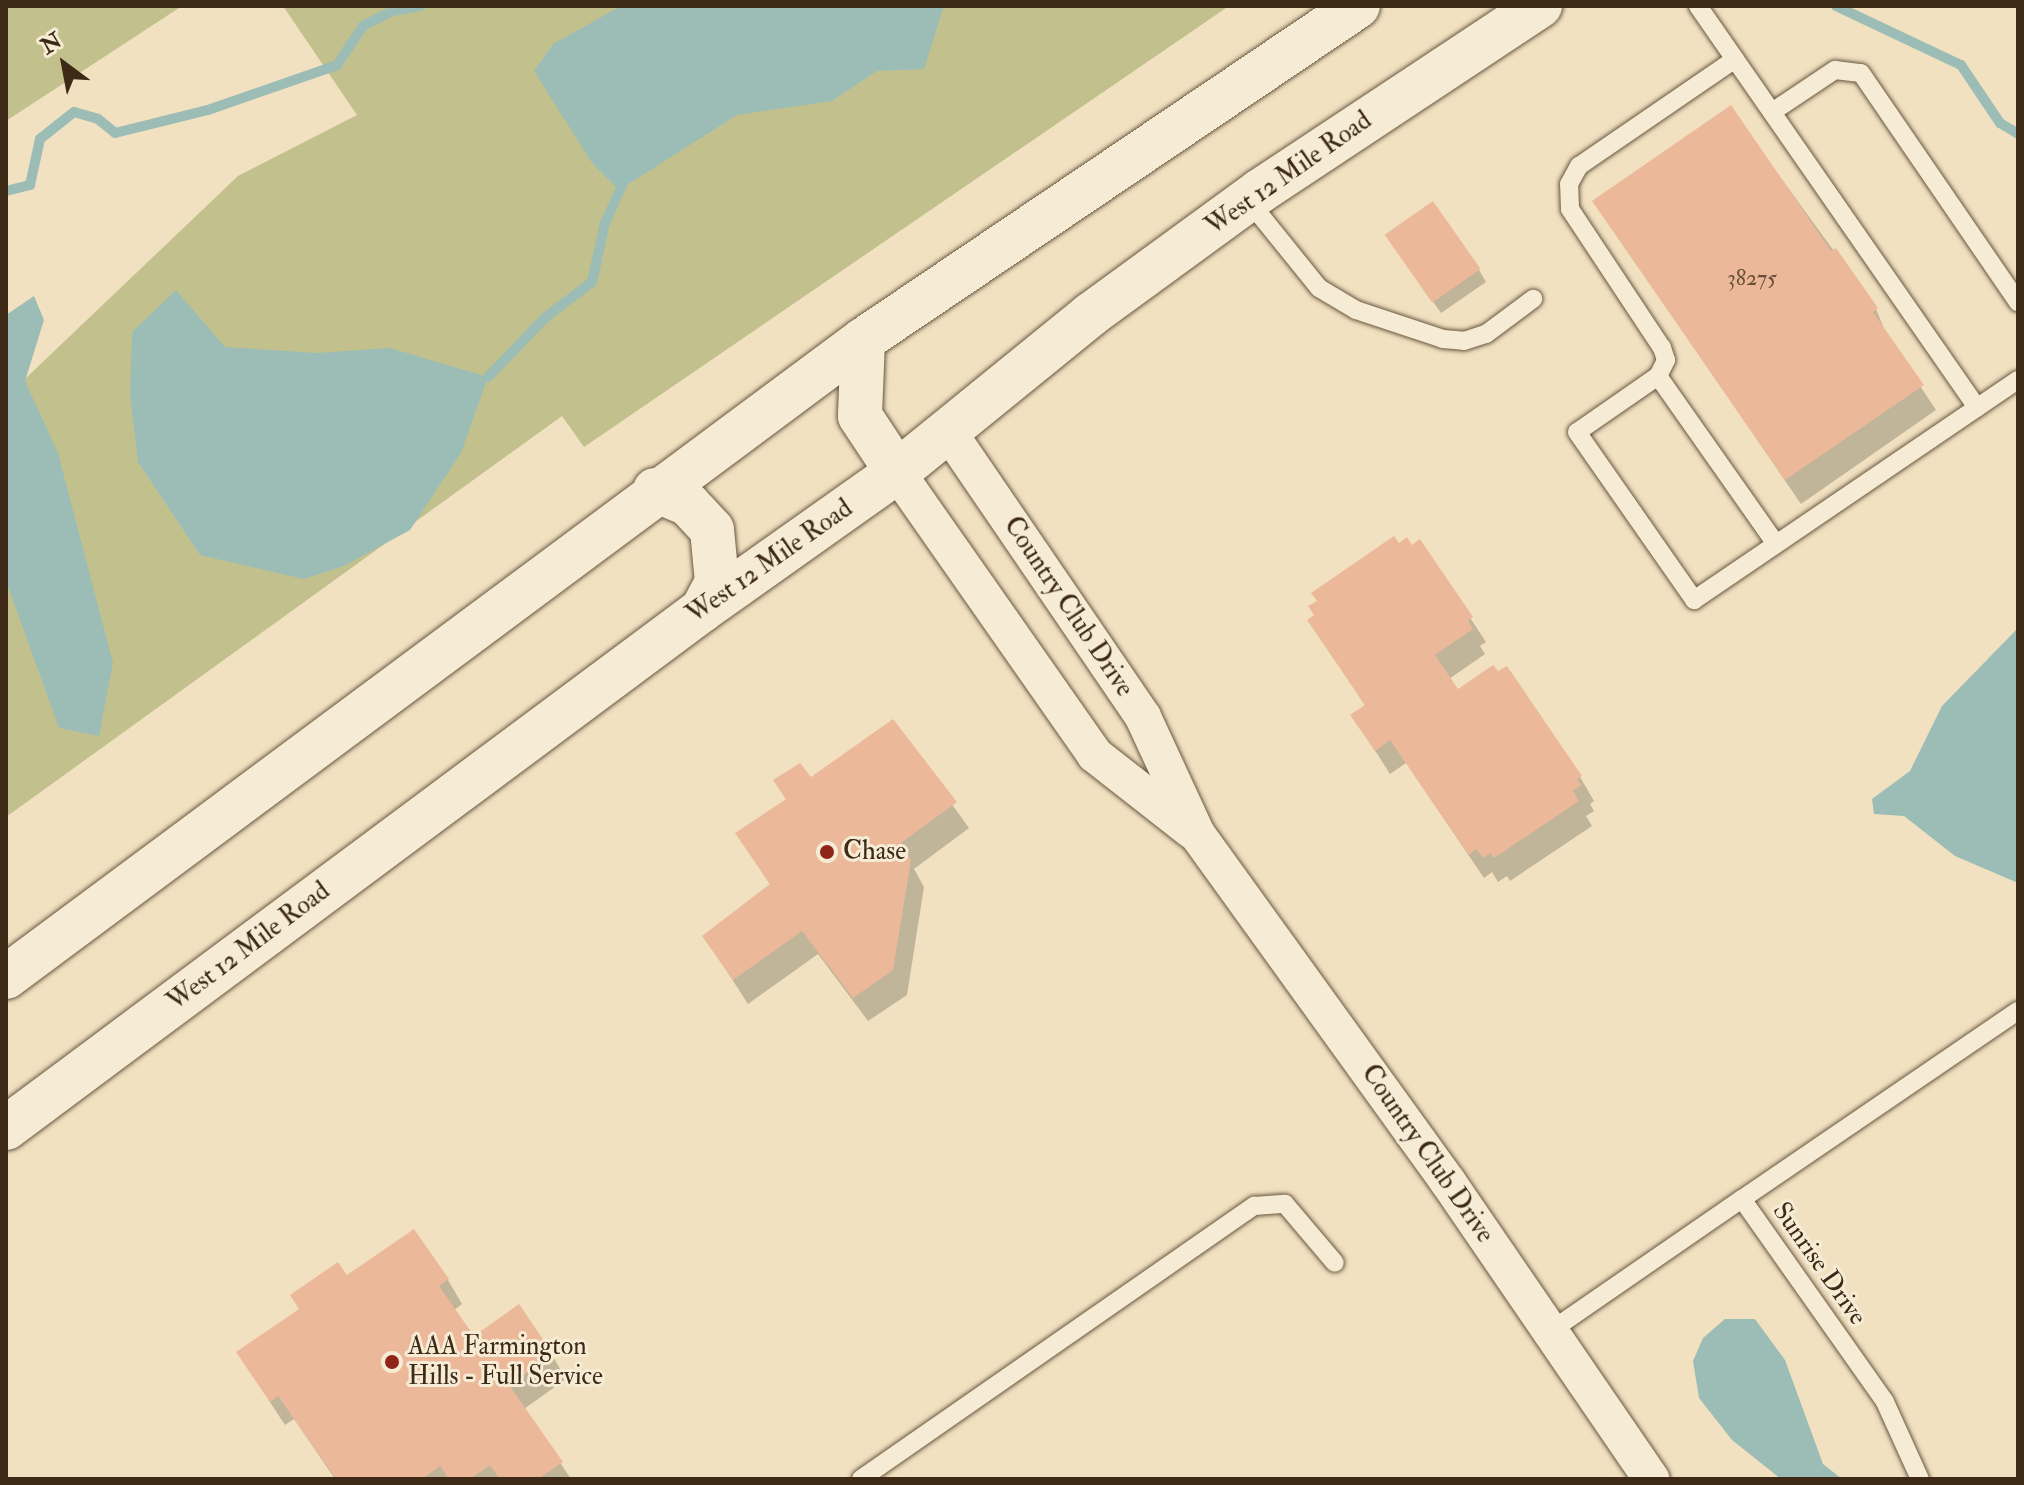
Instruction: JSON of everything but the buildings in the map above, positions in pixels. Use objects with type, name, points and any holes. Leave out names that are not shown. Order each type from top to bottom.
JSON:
[{"type":"main road","points":[[6,977],[655,490],[863,340],[1358,6]]},
{"type":"main road","name":"West 12 Mile Road","points":[[6,1128],[702,610],[897,472],[1090,315],[1248,200],[1540,6]]},
{"type":"main road","points":[[863,340],[860,416],[897,472]]},
{"type":"main road","points":[[655,490],[688,504],[712,530],[717,582],[702,610]]},
{"type":"street","name":"Country Club Drive","points":[[948,431],[1143,717],[1197,834],[1448,1182],[1651,1479]]},
{"type":"street","name":"Country Club Drive","points":[[897,472],[1095,755],[1197,834]]},
{"type":"lane","points":[[1698,6],[1977,407]]},
{"type":"lane","points":[[1735,59],[1579,166],[1569,184],[1570,209],[1662,348],[1666,360],[1658,376],[1577,432],[1694,600],[2018,380]]},
{"type":"lane","points":[[1772,112],[1835,70],[1861,73],[2018,302]]},
{"type":"lane","points":[[1248,200],[1319,288],[1356,310],[1443,339],[1464,341],[1486,334],[1533,299]]},
{"type":"lane","points":[[1658,376],[1776,544]]},
{"type":"lane","points":[[1742,1199],[2018,1011]]},
{"type":"lane","name":"Sunrise Drive","points":[[1549,1332],[1742,1199],[1885,1402],[1920,1479]]},
{"type":"lane","points":[[861,1479],[1254,1206],[1285,1204],[1335,1263]]},
{"type":"shaded area","points":[[6,6],[182,6],[6,121]]},
{"type":"shaded area","points":[[283,6],[1229,6],[584,447],[562,416],[6,817],[6,397],[238,176],[357,115]]},
{"type":"water","points":[[621,6],[944,6],[924,69],[877,71],[832,101],[737,115],[619,190],[592,163],[534,71],[553,44]]},
{"type":"water","points":[[176,290],[225,347],[317,353],[390,348],[488,377],[461,453],[410,530],[344,566],[304,579],[200,555],[138,462],[130,395],[132,332]]},
{"type":"water","points":[[34,296],[44,320],[25,381],[58,453],[113,663],[99,736],[59,728],[6,581],[6,315]]},
{"type":"water","points":[[2018,628],[2018,883],[1955,856],[1904,816],[1874,814],[1872,799],[1910,771],[1942,706]]},
{"type":"water","points":[[1725,1319],[1755,1319],[1785,1360],[1823,1464],[1842,1479],[1781,1479],[1732,1440],[1699,1398],[1693,1361],[1703,1338]]},
{"type":"waterway","points":[[6,191],[30,185],[40,139],[74,112],[98,119],[115,133],[208,110],[337,65],[363,26],[392,11],[421,6]]},
{"type":"waterway","points":[[1836,6],[1961,65],[2000,123],[2018,134]]},
{"type":"waterway","points":[[488,377],[546,317],[592,282],[605,223],[625,179]]},
{"type":"place","name":"Chase","points":[[827,852]]},
{"type":"place","name":"AAA Farmington Hills - Full Service","points":[[392,1362]]}]
